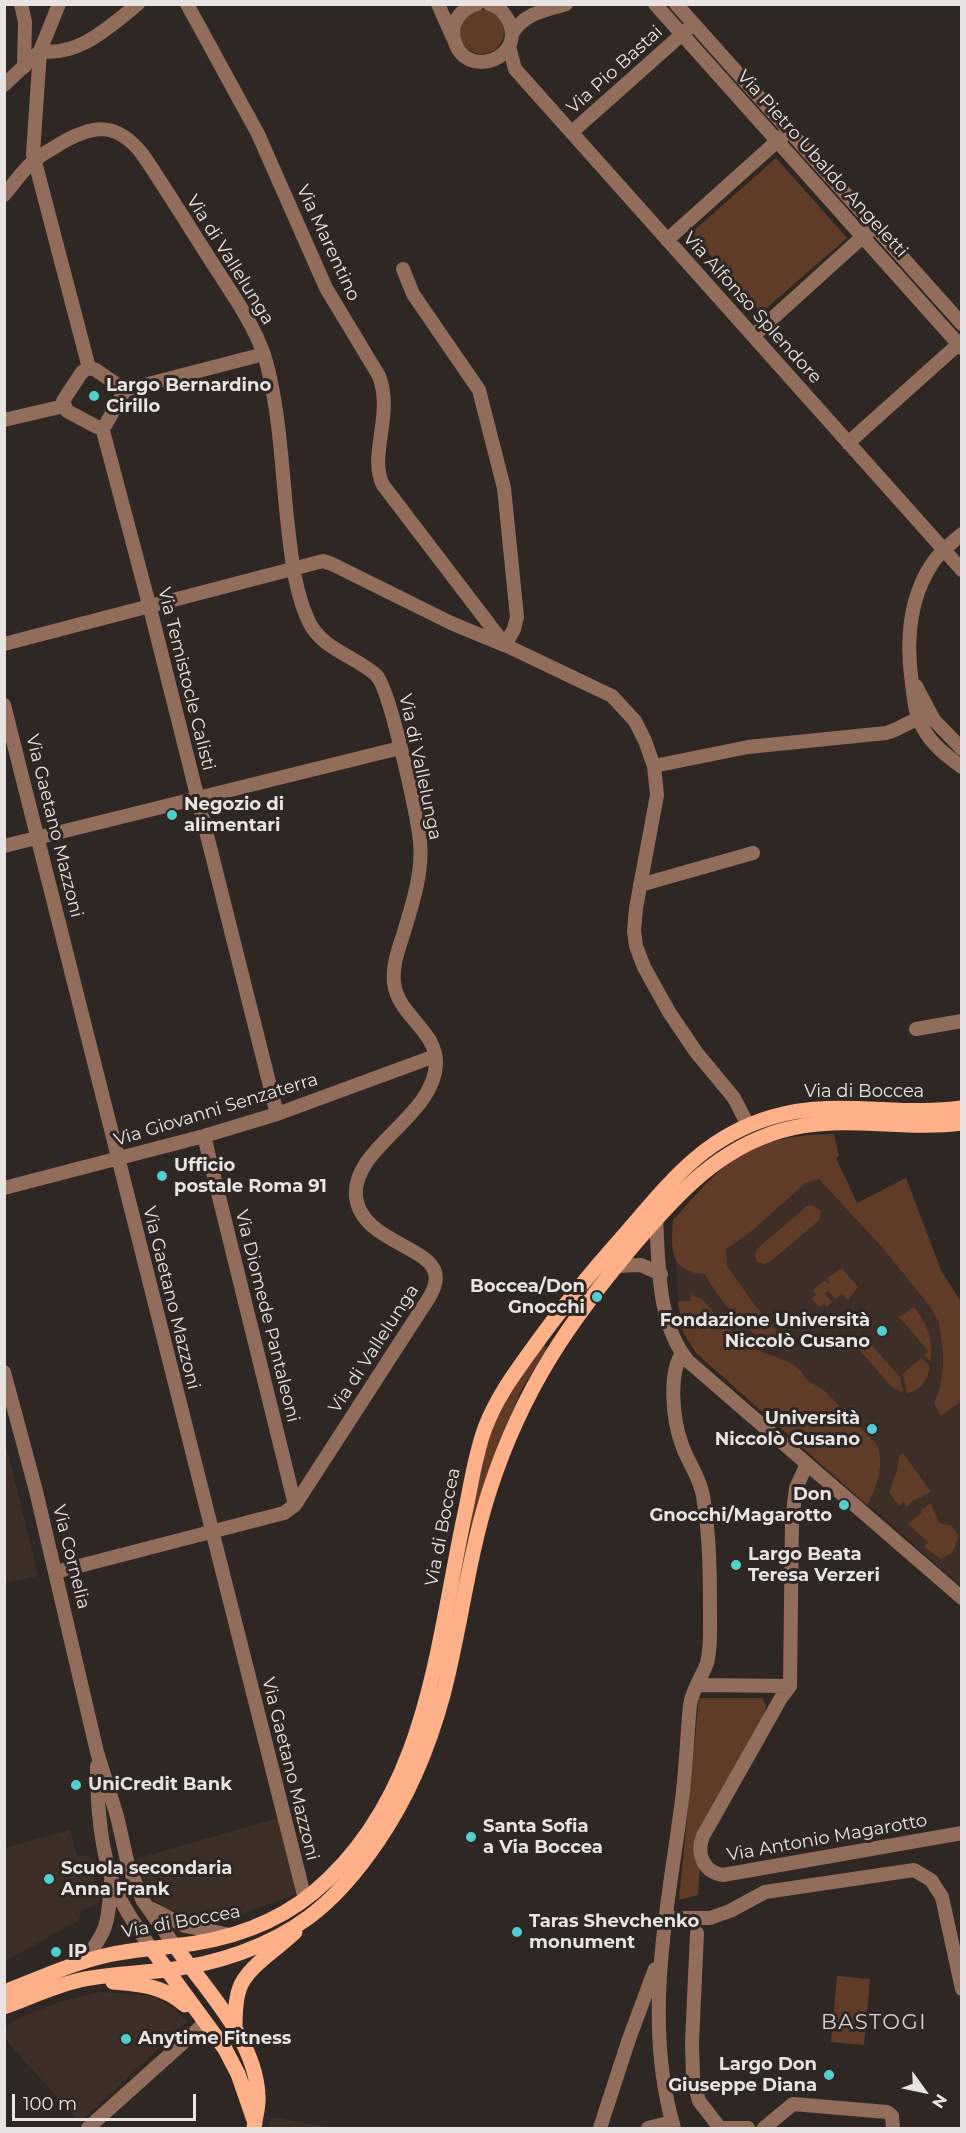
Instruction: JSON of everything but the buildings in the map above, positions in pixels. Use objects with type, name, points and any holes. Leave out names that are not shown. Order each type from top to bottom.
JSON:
[{"type":"main road","name":"Via di Boccea","points":[[4,2007],[80,1980],[189,1966],[255,1946],[283,1934],[309,1917],[341,1888],[365,1860],[410,1786],[429,1741],[443,1694],[477,1535],[499,1462],[523,1405],[549,1357],[587,1301],[616,1266],[677,1175],[703,1150],[748,1125],[785,1113],[821,1108],[922,1111],[962,1108]]},
{"type":"main road","name":"Via di Boccea","points":[[4,1992],[82,1962],[112,1954],[175,1946],[254,1929],[305,1899],[339,1867],[373,1824],[399,1776],[417,1735],[432,1680],[479,1449],[496,1403],[566,1304],[651,1214],[721,1158],[752,1140],[784,1129],[816,1124],[925,1126],[962,1123]]},
{"type":"main road","points":[[234,2028],[238,1993],[243,1980],[309,1917]]},
{"type":"main road","points":[[175,1946],[234,2028],[250,2058],[256,2079],[258,2101],[255,2126]]},
{"type":"main road","points":[[151,1948],[234,2064],[255,2126]]},
{"type":"main road","points":[[80,1980],[152,1986],[175,1996],[205,2023]]},
{"type":"street","points":[[21,4],[25,22],[24,67]]},
{"type":"street","points":[[59,4],[40,51],[34,160],[89,368]]},
{"type":"street","points":[[4,85],[40,51],[56,51],[86,42],[138,4]]},
{"type":"street","name":"Via Marentino","points":[[188,4],[258,134],[326,288],[379,376],[384,393],[385,412],[377,471],[383,485],[505,645]]},
{"type":"street","points":[[438,4],[459,51],[467,58],[515,69]]},
{"type":"street","points":[[453,38],[454,26],[460,14],[464,9],[477,4]]},
{"type":"street","points":[[489,62],[501,56],[518,24],[526,17],[566,4]]},
{"type":"street","name":"Via Pietro Ubaldo Angeletti","points":[[655,4],[960,344]]},
{"type":"street","name":"Via Pietro Ubaldo Angeletti","points":[[676,4],[962,324]]},
{"type":"street","name":"Via Alfonso Splendore","points":[[496,5],[510,22],[510,40],[515,69],[962,570]]},
{"type":"street","name":"Via Pio Bastai","points":[[572,132],[693,24]]},
{"type":"street","name":"Via di Vallelunga","points":[[4,195],[34,160],[71,137],[86,131],[96,129],[114,131],[128,138],[149,164],[240,306],[264,354],[273,393],[294,570],[308,617],[316,633],[380,680],[388,697],[416,818],[421,850],[418,885],[397,953],[394,986],[404,1009],[431,1041],[435,1056],[434,1077],[425,1096],[369,1159],[360,1175],[356,1192],[363,1215],[376,1229],[431,1263],[436,1275],[435,1285],[295,1504]]},
{"type":"street","points":[[667,240],[789,131]]},
{"type":"street","points":[[753,336],[874,227]]},
{"type":"street","points":[[403,269],[413,294],[479,390],[488,419],[504,488],[517,617],[514,629],[505,645]]},
{"type":"street","points":[[848,443],[960,344]]},
{"type":"street","points":[[125,390],[96,370],[89,368],[82,372],[63,401],[64,406],[67,411],[97,427],[102,427],[125,390],[264,354]]},
{"type":"street","points":[[4,420],[64,406]]},
{"type":"street","name":"Via Temistocle Calisti","points":[[102,427],[150,608],[277,1114]]},
{"type":"street","points":[[962,534],[930,566],[912,613],[908,646],[911,676],[933,742],[962,767]]},
{"type":"street","points":[[4,644],[326,561],[450,623],[505,645],[612,696],[635,721],[645,741],[654,766],[657,795],[634,923],[636,946],[641,960],[678,1027],[734,1098],[748,1125]]},
{"type":"street","name":"Via Gaetano Mazzoni","points":[[4,705],[305,1899]]},
{"type":"street","points":[[654,766],[748,747],[886,733],[902,728],[924,716]]},
{"type":"street","points":[[924,716],[962,749]]},
{"type":"street","points":[[4,846],[400,748]]},
{"type":"street","points":[[640,885],[753,853]]},
{"type":"street","points":[[916,1029],[962,1021]]},
{"type":"street","name":"Via Giovanni Senzaterra","points":[[4,1188],[204,1136],[277,1114],[435,1056]]},
{"type":"street","name":"Via Diomede Pantaleoni","points":[[204,1136],[295,1504]]},
{"type":"street","points":[[651,1214],[667,1319],[682,1353],[699,1371],[962,1598]]},
{"type":"street","points":[[616,1266],[641,1265],[661,1274]]},
{"type":"street","points":[[648,2128],[673,2125],[659,2027],[661,1953],[682,1801],[690,1705],[706,1665],[710,1644],[709,1548],[702,1491],[682,1446],[674,1404],[676,1362],[682,1353]]},
{"type":"street","name":"Via Cornelia","points":[[4,1372],[56,1572],[97,1752],[117,1816],[131,1874],[137,1890],[175,1946]]},
{"type":"street","points":[[697,1685],[790,1686],[792,1521],[798,1483],[807,1464]]},
{"type":"street","points":[[56,1572],[284,1513],[295,1504]]},
{"type":"street","name":"Via Antonio Magarotto","points":[[790,1686],[781,1698],[702,1839],[701,1854],[709,1870],[726,1874],[962,1833]]},
{"type":"street","name":"Via Cornelia","points":[[97,1752],[98,1803],[112,1879],[131,1918],[151,1948]]},
{"type":"street","points":[[665,1918],[715,1917],[765,1893],[914,1870],[931,1880],[942,1898],[962,1989]]},
{"type":"street","points":[[82,1962],[104,1932],[112,1879]]},
{"type":"street","points":[[147,1906],[185,1926],[231,1935]]},
{"type":"street","points":[[697,1933],[692,2043],[693,2078],[699,2101],[720,2128],[748,2128]]},
{"type":"street","points":[[600,2128],[629,2039],[661,1953]]},
{"type":"street","points":[[88,2128],[205,2023]]},
{"type":"street","points":[[764,2128],[793,2104],[887,2112],[892,2116],[893,2128]]},
{"type":"shaded area","points":[[482,10],[491,11],[498,16],[503,23],[503,41],[498,48],[491,53],[482,54],[473,53],[466,48],[461,41],[460,32],[461,23],[466,16],[473,11]]},
{"type":"shaded area","points":[[776,158],[847,238],[761,313],[691,233]]},
{"type":"shaded area","name":"Università Niccolò Cusano","points":[[834,1134],[839,1156],[836,1158],[857,1203],[906,1178],[941,1270],[961,1302],[961,1586],[696,1353],[683,1332],[674,1258],[673,1220],[719,1171],[752,1149],[804,1135]]},
{"type":"shaded area","points":[[834,1134],[839,1156],[836,1158],[857,1203],[906,1178],[941,1270],[961,1302],[961,1401],[941,1416],[934,1404],[940,1387],[943,1352],[939,1323],[932,1309],[882,1247],[819,1179],[804,1184],[753,1230],[726,1249],[727,1266],[754,1304],[788,1344],[791,1351],[765,1342],[753,1333],[730,1310],[705,1274],[685,1269],[675,1257],[672,1240],[673,1220],[730,1162],[752,1149],[782,1139]]},
{"type":"shaded area","points":[[813,1205],[821,1211],[819,1220],[770,1262],[764,1264],[757,1262],[755,1254],[758,1248],[807,1206]]},
{"type":"shaded area","points":[[842,1268],[858,1287],[848,1300],[842,1294],[835,1299],[828,1291],[825,1294],[832,1302],[827,1307],[824,1304],[819,1307],[812,1299],[816,1295],[813,1290],[825,1280],[828,1284],[830,1282],[827,1278]]},
{"type":"shaded area","points":[[691,1295],[702,1299],[747,1345],[791,1363],[799,1369],[808,1381],[824,1390],[877,1445],[880,1459],[879,1475],[867,1505],[696,1353],[683,1332],[678,1302],[690,1301]]},
{"type":"shaded area","points":[[914,1307],[923,1319],[928,1332],[931,1346],[930,1361],[924,1355],[928,1352],[927,1349],[899,1317]]},
{"type":"shaded area","points":[[867,1340],[900,1377],[903,1393],[891,1386],[857,1347]]},
{"type":"shaded area","points":[[544,1345],[547,1348],[521,1391],[496,1450],[467,1546],[489,1436],[510,1395]]},
{"type":"shaded area","points":[[921,1358],[930,1366],[928,1375],[920,1387],[907,1393],[903,1374]]},
{"type":"shaded area","points":[[5,1441],[38,1576],[4,1583]]},
{"type":"shaded area","points":[[903,1453],[931,1492],[907,1506],[903,1502],[899,1506],[889,1492],[897,1471],[899,1456]]},
{"type":"shaded area","points":[[931,1503],[939,1523],[952,1526],[959,1537],[952,1553],[941,1559],[924,1547],[928,1542],[908,1524]]},
{"type":"shaded area","points":[[699,1698],[762,1698],[766,1705],[765,1713],[702,1835],[698,1895],[679,1900]]},
{"type":"shaded area","points":[[278,1818],[297,1894],[225,1920],[193,1920],[162,1906],[148,1893],[136,1859]]},
{"type":"shaded area","name":"Scuola secondaria Anna Frank","points":[[70,1830],[77,1856],[90,1856],[99,1902],[81,1911],[78,1921],[5,1961],[5,1848]]},
{"type":"shaded area","points":[[837,1976],[870,1979],[864,2045],[831,2042]]},
{"type":"shaded area","points":[[100,1992],[152,1996],[174,2008],[187,2022],[80,2122],[5,2039],[5,2027],[17,2019],[59,2002]]},
{"type":"shaded area","points":[[271,2117],[334,2128],[268,2128]]},
{"type":"place","name":"Largo Bernardino Cirillo","points":[[94,396]]},
{"type":"place","name":"Negozio di alimentari","points":[[172,815]]},
{"type":"place","name":"Ufficio postale Roma 91","points":[[162,1176]]},
{"type":"place","name":"Boccea/Don Gnocchi","points":[[597,1297]]},
{"type":"place","name":"Fondazione Università Niccolò Cusano","points":[[882,1331]]},
{"type":"place","name":"Università Niccolò Cusano","points":[[872,1429]]},
{"type":"place","name":"Don Gnocchi/Magarotto","points":[[844,1505]]},
{"type":"place","name":"Largo Beata Teresa Verzeri","points":[[736,1565]]},
{"type":"place","name":"UniCredit Bank","points":[[76,1785]]},
{"type":"place","name":"Santa Sofia a Via Boccea","points":[[471,1837]]},
{"type":"place","name":"Scuola secondaria Anna Frank","points":[[49,1879]]},
{"type":"place","name":"Taras Shevchenko monument","points":[[517,1932]]},
{"type":"place","name":"IP","points":[[56,1952]]},
{"type":"place","name":"Anytime Fitness","points":[[126,2039]]},
{"type":"place","name":"Largo Don Giuseppe Diana","points":[[829,2075]]},
{"type":"district","name":"BASTOGI","points":[[874,2023]]}]
